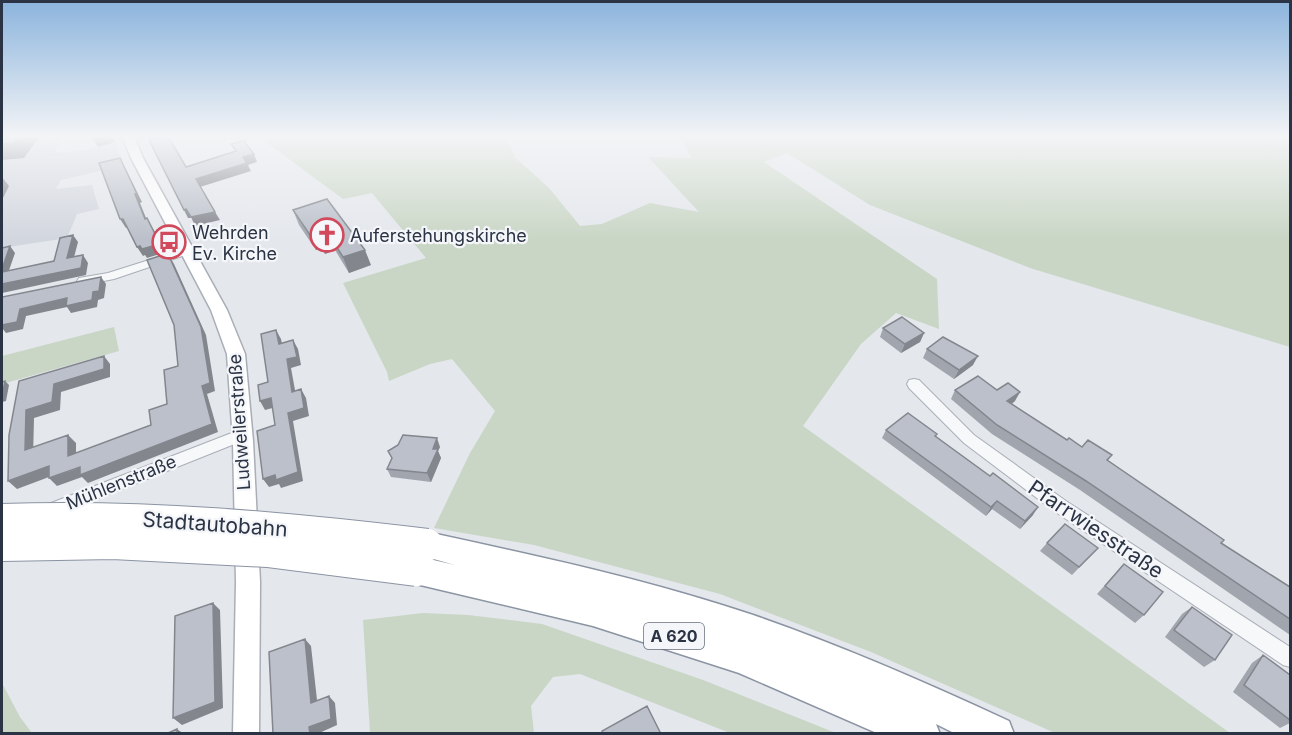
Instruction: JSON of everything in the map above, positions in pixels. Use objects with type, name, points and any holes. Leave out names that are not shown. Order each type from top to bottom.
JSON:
[{"type":"highway","name":"Stadtautobahn","points":[[2,520],[134,518],[276,527],[421,557]]},
{"type":"highway","name":"A 620","points":[[2,545],[113,543],[421,557],[597,583],[753,632],[903,690],[996,734]]},
{"type":"highway","name":"A 620","points":[[421,557],[741,657],[922,734]]},
{"type":"main road","name":"Ludweilerstraße","points":[[144,170],[221,314],[236,354],[248,582],[246,734]]},
{"type":"street","points":[[66,285],[110,276],[187,251]]},
{"type":"street","name":"Pfarrwiesstraße","points":[[914,384],[969,439],[1060,506],[1290,658]]},
{"type":"street","name":"Mühlenstraße","points":[[2,533],[82,497],[242,435]]},
{"type":"shaded area","points":[[2,170],[102,170],[61,180],[56,189],[92,185],[99,209],[77,214],[67,238],[2,248]]},
{"type":"green space","points":[[304,170],[530,170],[549,188],[580,226],[602,224],[650,203],[699,212],[660,170],[776,170],[937,279],[939,329],[896,313],[861,344],[803,426],[1230,733],[1055,733],[871,652],[720,594],[534,545],[434,528],[470,453],[495,411],[452,359],[430,364],[389,381],[387,372],[343,283],[426,258],[372,193],[343,199]]},
{"type":"green space","points":[[815,170],[1290,170],[1290,347],[1030,268],[870,205]]},
{"type":"green space","points":[[114,327],[119,351],[2,384],[2,356]]},
{"type":"green space","points":[[423,613],[468,615],[542,624],[703,680],[836,733],[730,733],[580,674],[553,677],[531,706],[534,733],[370,733],[363,620]]},
{"type":"green space","points":[[2,683],[20,717],[32,733],[2,733]]},
{"type":"building","points":[[102,170],[126,170],[145,219],[147,218],[160,244],[142,249],[140,246],[137,247],[123,219],[120,219]]},
{"type":"building","points":[[164,170],[224,170],[196,179],[215,212],[191,217],[186,209],[184,210]]},
{"type":"building","points":[[327,199],[365,250],[343,257],[329,235],[319,239],[315,233],[310,235],[293,210]]},
{"type":"building","points":[[73,235],[67,258],[83,255],[81,268],[2,284],[2,272],[54,261],[60,238]]},
{"type":"building","points":[[10,246],[2,269],[2,248]]},
{"type":"building","points":[[166,254],[169,256],[201,327],[210,383],[202,386],[212,424],[80,475],[80,467],[49,478],[49,466],[8,481],[9,435],[19,381],[104,356],[104,369],[54,384],[52,402],[26,410],[25,450],[68,435],[68,456],[151,425],[149,410],[167,404],[164,370],[178,366],[174,325],[147,260]]},
{"type":"building","points":[[101,277],[99,291],[93,292],[92,300],[66,306],[67,298],[20,309],[17,322],[2,325],[2,297]]},
{"type":"building","points":[[902,317],[924,333],[905,344],[883,328]]},
{"type":"building","points":[[276,330],[279,344],[293,340],[297,357],[287,359],[292,392],[301,389],[304,408],[288,413],[298,472],[276,480],[275,475],[263,479],[257,431],[275,425],[271,398],[260,401],[258,385],[268,382],[261,334]]},
{"type":"building","points":[[943,337],[978,356],[959,370],[927,349]]},
{"type":"building","points":[[978,376],[997,390],[1008,383],[1020,392],[1007,401],[1067,440],[1069,438],[1082,447],[1088,440],[1112,455],[1107,460],[1224,540],[1221,543],[1290,587],[1290,619],[1086,481],[997,425],[955,390]]},
{"type":"building","points":[[908,413],[990,476],[993,473],[1038,507],[1025,521],[997,501],[991,507],[886,430]]},
{"type":"building","points":[[403,435],[437,438],[433,449],[438,449],[427,473],[387,469],[392,458],[388,451],[398,445]]},
{"type":"building","points":[[1065,524],[1098,548],[1079,567],[1047,543]]},
{"type":"building","points":[[1124,564],[1163,592],[1144,615],[1105,586]]},
{"type":"building","points":[[213,603],[215,702],[173,718],[175,616]]},
{"type":"building","points":[[1192,607],[1232,635],[1215,660],[1174,630]]},
{"type":"building","points":[[305,639],[311,703],[329,696],[331,719],[309,727],[310,734],[273,734],[269,652]]},
{"type":"building","points":[[1263,655],[1290,675],[1290,720],[1244,685]]},
{"type":"building","points":[[647,706],[661,734],[603,734],[602,731]]},
{"type":"building","points":[[177,729],[177,734],[166,734]]},
{"type":"place","name":"Auferstehungskirche","points":[[327,235]]},
{"type":"place","name":"Wehrden Ev. Kirche","points":[[169,242]]}]
